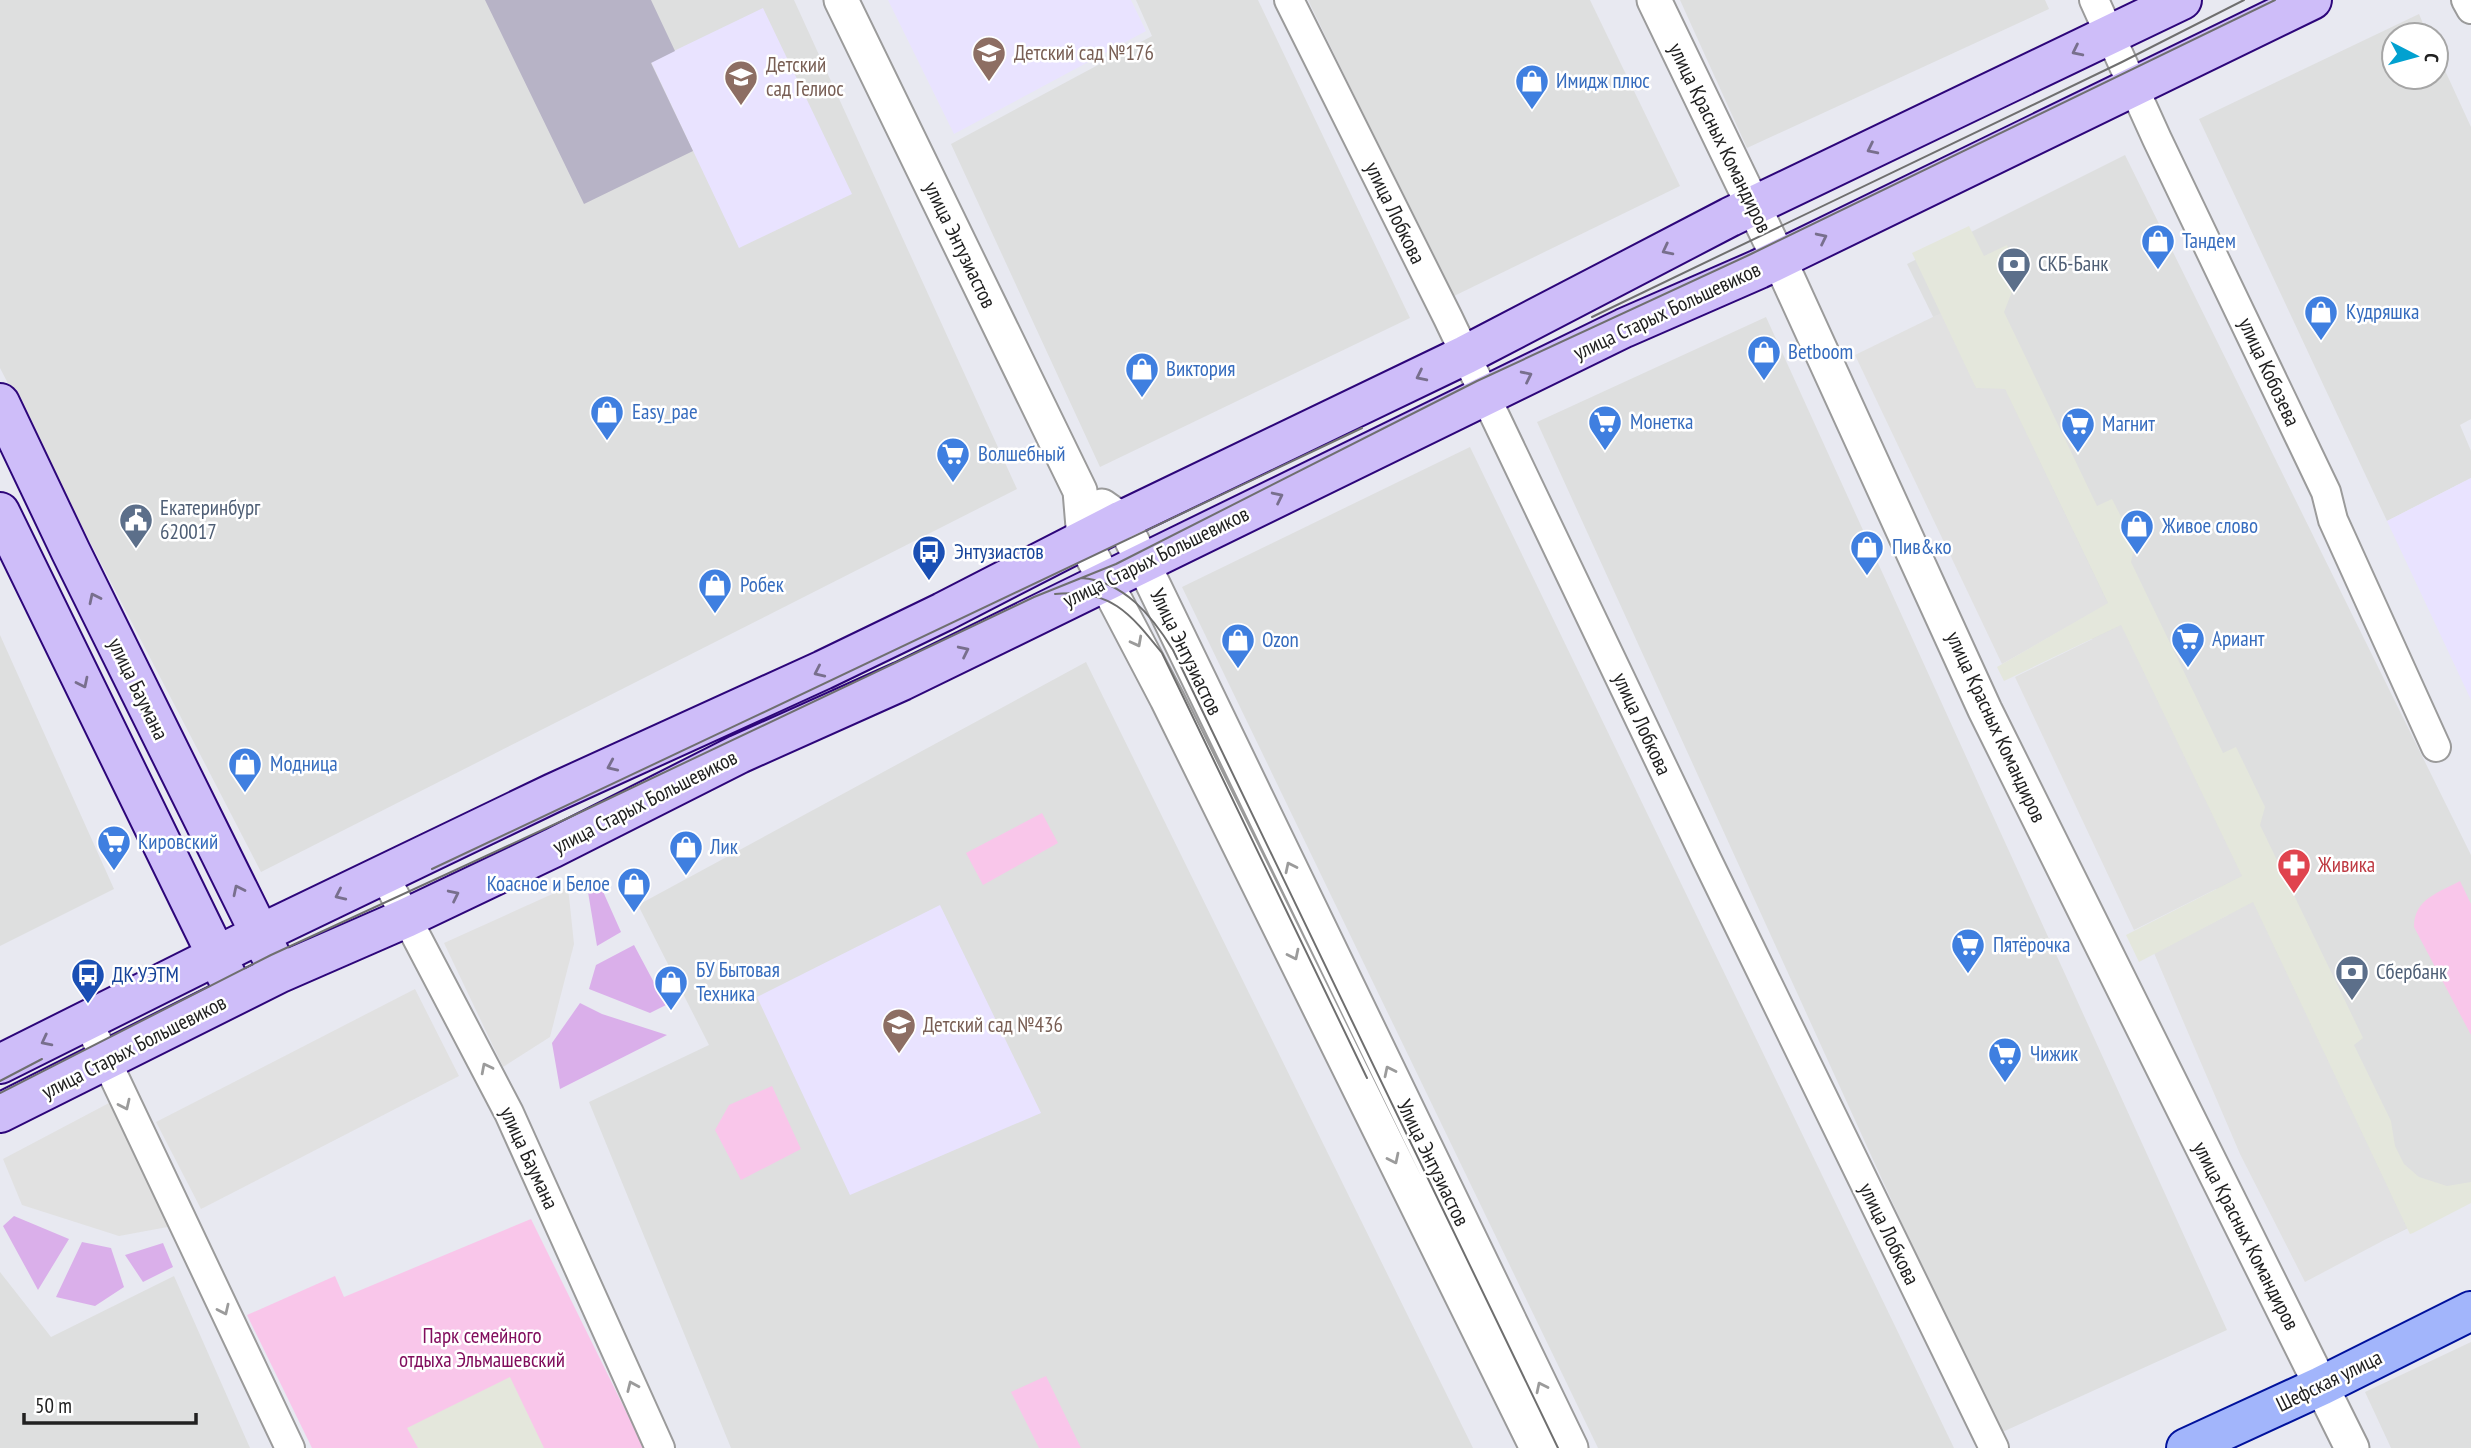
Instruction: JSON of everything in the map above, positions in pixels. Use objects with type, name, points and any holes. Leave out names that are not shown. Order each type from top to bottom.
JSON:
[{"type":"main road","name":"улица Старых Большевиков","points":[[0,1064],[216,955],[553,793],[943,612],[1122,520],[1465,355],[1754,206],[2182,0]]},
{"type":"main road","name":"улица Старых Большевиков","points":[[0,1113],[280,973],[406,918],[553,848],[739,754],[902,681],[1624,328],[1779,259],[2312,0]]},
{"type":"main road","name":"улица Баумана","points":[[0,403],[280,973]]},
{"type":"main road","points":[[0,512],[236,995]]},
{"type":"main road","name":"Шефская улица","points":[[2186,1448],[2321,1386],[2471,1311]]},
{"type":"street","name":"улица Энтузиастов","points":[[841,0],[1080,491]]},
{"type":"street","name":"улица Лобкова","points":[[1289,0],[1485,396],[1707,860],[1994,1448]]},
{"type":"street","name":"улица Красных Командиров","points":[[1654,0],[1779,259],[1990,721],[2351,1448]]},
{"type":"street","name":"улица Кобозева","points":[[2094,0],[2326,492],[2333,520],[2436,747]]},
{"type":"street","points":[[2466,0],[2471,9]]},
{"type":"street","name":"Улица Энтузиастов","points":[[1080,491],[1122,520],[1571,1448]]},
{"type":"street","name":"Улица Энтузиастов","points":[[1080,491],[1084,539],[1167,699],[1537,1448]]},
{"type":"street","name":"улица Баумана","points":[[384,875],[509,1113],[660,1448]]},
{"type":"street","points":[[86,1020],[290,1448]]},
{"type":"shaded area","points":[[0,0],[794,0],[1017,489],[261,872],[0,368]]},
{"type":"shaded area","points":[[485,0],[651,0],[675,51],[651,63],[693,151],[584,204]]},
{"type":"shaded area","name":"Детский сад №176","points":[[888,0],[1131,0],[1146,31],[954,134]]},
{"type":"shaded area","points":[[1136,0],[1258,0],[1410,318],[1100,467],[951,144],[1152,36]]},
{"type":"shaded area","points":[[1308,0],[1590,0],[1680,186],[1452,297]]},
{"type":"shaded area","points":[[1680,0],[2045,0],[2049,9],[1747,148]]},
{"type":"shaded area","name":"Детский сад Гелиос","points":[[763,8],[852,194],[739,248],[651,62]]},
{"type":"shaded area","points":[[2419,14],[2422,21],[2404,21]]},
{"type":"shaded area","points":[[2380,33],[2380,91],[2450,91],[2450,81],[2471,127],[2471,419],[2460,425],[2471,451],[2471,478],[2387,521],[2199,119]]},
{"type":"shaded area","points":[[2125,155],[2471,855],[2471,1197],[2388,1238],[1907,264]]},
{"type":"shaded area","points":[[1969,226],[1984,256],[2007,245],[2019,274],[2004,312],[2097,506],[2112,499],[2135,544],[2131,562],[2223,753],[2236,747],[2265,807],[2260,825],[2363,1038],[2354,1045],[2391,1121],[2395,1146],[2404,1164],[2419,1177],[2447,1186],[2471,1182],[2471,1203],[2413,1233],[2410,1234],[2407,1228],[2253,902],[2139,962],[2126,935],[2242,876],[2121,625],[2004,681],[1997,667],[2108,603],[2005,389],[1976,388],[1912,253]]},
{"type":"shaded area","points":[[1941,313],[1976,388],[2005,389],[2108,604],[2002,664],[1855,355]]},
{"type":"shaded area","points":[[1766,317],[2227,1330],[1998,1434],[1537,422]]},
{"type":"shaded area","points":[[1470,447],[1954,1448],[1598,1448],[1182,587]]},
{"type":"shaded area","points":[[2471,478],[2471,700],[2387,521]]},
{"type":"shaded area","points":[[2121,625],[2242,876],[2134,930],[2015,677]]},
{"type":"shaded area","points":[[0,635],[114,889],[0,946]]},
{"type":"shaded area","points":[[1086,662],[1473,1448],[731,1448],[589,1102],[709,1045],[638,905]]},
{"type":"shaded area","points":[[568,887],[574,944],[550,1037],[503,1067],[444,943]]},
{"type":"shaded area","points":[[601,887],[621,932],[597,946],[588,892]]},
{"type":"shaded area","points":[[2253,902],[2407,1228],[2305,1282],[2240,1154],[2154,953]]},
{"type":"shaded area","name":"Детский сад №436","points":[[940,905],[1041,1113],[850,1195],[757,997]]},
{"type":"shaded area","points":[[634,945],[666,1005],[650,1013],[589,989],[596,965]]},
{"type":"shaded area","points":[[415,989],[459,1076],[201,1209],[156,1122]]},
{"type":"shaded area","points":[[580,1003],[602,1014],[667,1035],[560,1089],[552,1043]]},
{"type":"shaded area","points":[[109,1103],[173,1226],[119,1236],[22,1205],[3,1159]]},
{"type":"shaded area","points":[[14,1216],[69,1239],[38,1290],[3,1226]]},
{"type":"shaded area","points":[[82,1242],[111,1248],[124,1287],[95,1306],[56,1297]]},
{"type":"shaded area","points":[[163,1243],[173,1267],[143,1282],[125,1255]]},
{"type":"shaded area","points":[[0,1272],[51,1337],[174,1276],[250,1448],[0,1448]]},
{"type":"shaded area","points":[[2471,1342],[2471,1448],[2391,1448],[2365,1392]]},
{"type":"shaded area","points":[[510,1377],[544,1448],[418,1448],[407,1428]]},
{"type":"green space","points":[[1042,813],[1058,843],[983,885],[966,853]]},
{"type":"green space","points":[[2460,881],[2471,904],[2471,1035],[2414,927],[2415,917],[2423,903]]},
{"type":"green space","points":[[772,1086],[801,1149],[741,1180],[715,1130],[729,1105]]},
{"type":"green space","name":"Парк семейного отдыха Эльмашевский","points":[[531,1219],[644,1448],[312,1448],[247,1315],[335,1276],[344,1297]]},
{"type":"green space","points":[[1046,1376],[1081,1448],[1039,1448],[1011,1392]]},
{"type":"tram line","points":[[1592,317],[2122,62],[2244,0]]},
{"type":"tram line","points":[[0,1093],[271,955],[566,819],[1034,597],[1116,564],[1477,381],[1751,254],[2275,0]]},
{"type":"tram line","points":[[432,869],[1362,428]]},
{"type":"tram line","points":[[1081,578],[1111,586],[1135,602],[1156,625],[1173,650],[1558,1448]]},
{"type":"tram line","points":[[1055,594],[1074,593],[1105,599],[1129,615],[1162,653],[1367,1078]]},
{"type":"tram line","points":[[0,1081],[42,1059]]},
{"type":"place","name":"Детский сад №176","points":[[989,83]]},
{"type":"place","name":"Детский сад Гелиос","points":[[741,107]]},
{"type":"place","name":"Имидж плюс","points":[[1532,111]]},
{"type":"place","name":"Тандем","points":[[2158,271]]},
{"type":"place","name":"СКБ-Банк","points":[[2014,294]]},
{"type":"place","name":"Кудряшка","points":[[2321,342]]},
{"type":"place","name":"Betboom","points":[[1764,382]]},
{"type":"place","name":"Виктория","points":[[1142,399]]},
{"type":"place","name":"Easy_pae","points":[[607,442]]},
{"type":"place","name":"Монетка","points":[[1605,452]]},
{"type":"place","name":"Магнит","points":[[2078,454]]},
{"type":"place","name":"Волшебный","points":[[953,484]]},
{"type":"place","name":"Екатеринбург 620017","points":[[136,550]]},
{"type":"place","name":"Живое слово","points":[[2137,556]]},
{"type":"place","name":"Пив&ко","points":[[1867,577]]},
{"type":"place","name":"Энтузиастов","points":[[929,582]]},
{"type":"place","name":"Робек","points":[[715,615]]},
{"type":"place","name":"Ариант","points":[[2188,669]]},
{"type":"place","name":"Ozon","points":[[1238,670]]},
{"type":"place","name":"Модница","points":[[245,794]]},
{"type":"place","name":"Кировский","points":[[114,872]]},
{"type":"place","name":"Лик","points":[[686,877]]},
{"type":"place","name":"Живика","points":[[2294,895]]},
{"type":"place","name":"Коасное и Белое","points":[[634,914]]},
{"type":"place","name":"Пятёрочка","points":[[1968,975]]},
{"type":"place","name":"Сбербанк","points":[[2352,1002]]},
{"type":"place","name":"ДК УЭТМ","points":[[88,1005]]},
{"type":"place","name":"БУ Бытовая Техника","points":[[671,1012]]},
{"type":"place","name":"Детский сад №436","points":[[899,1055]]},
{"type":"place","name":"Чижик","points":[[2005,1084]]}]
